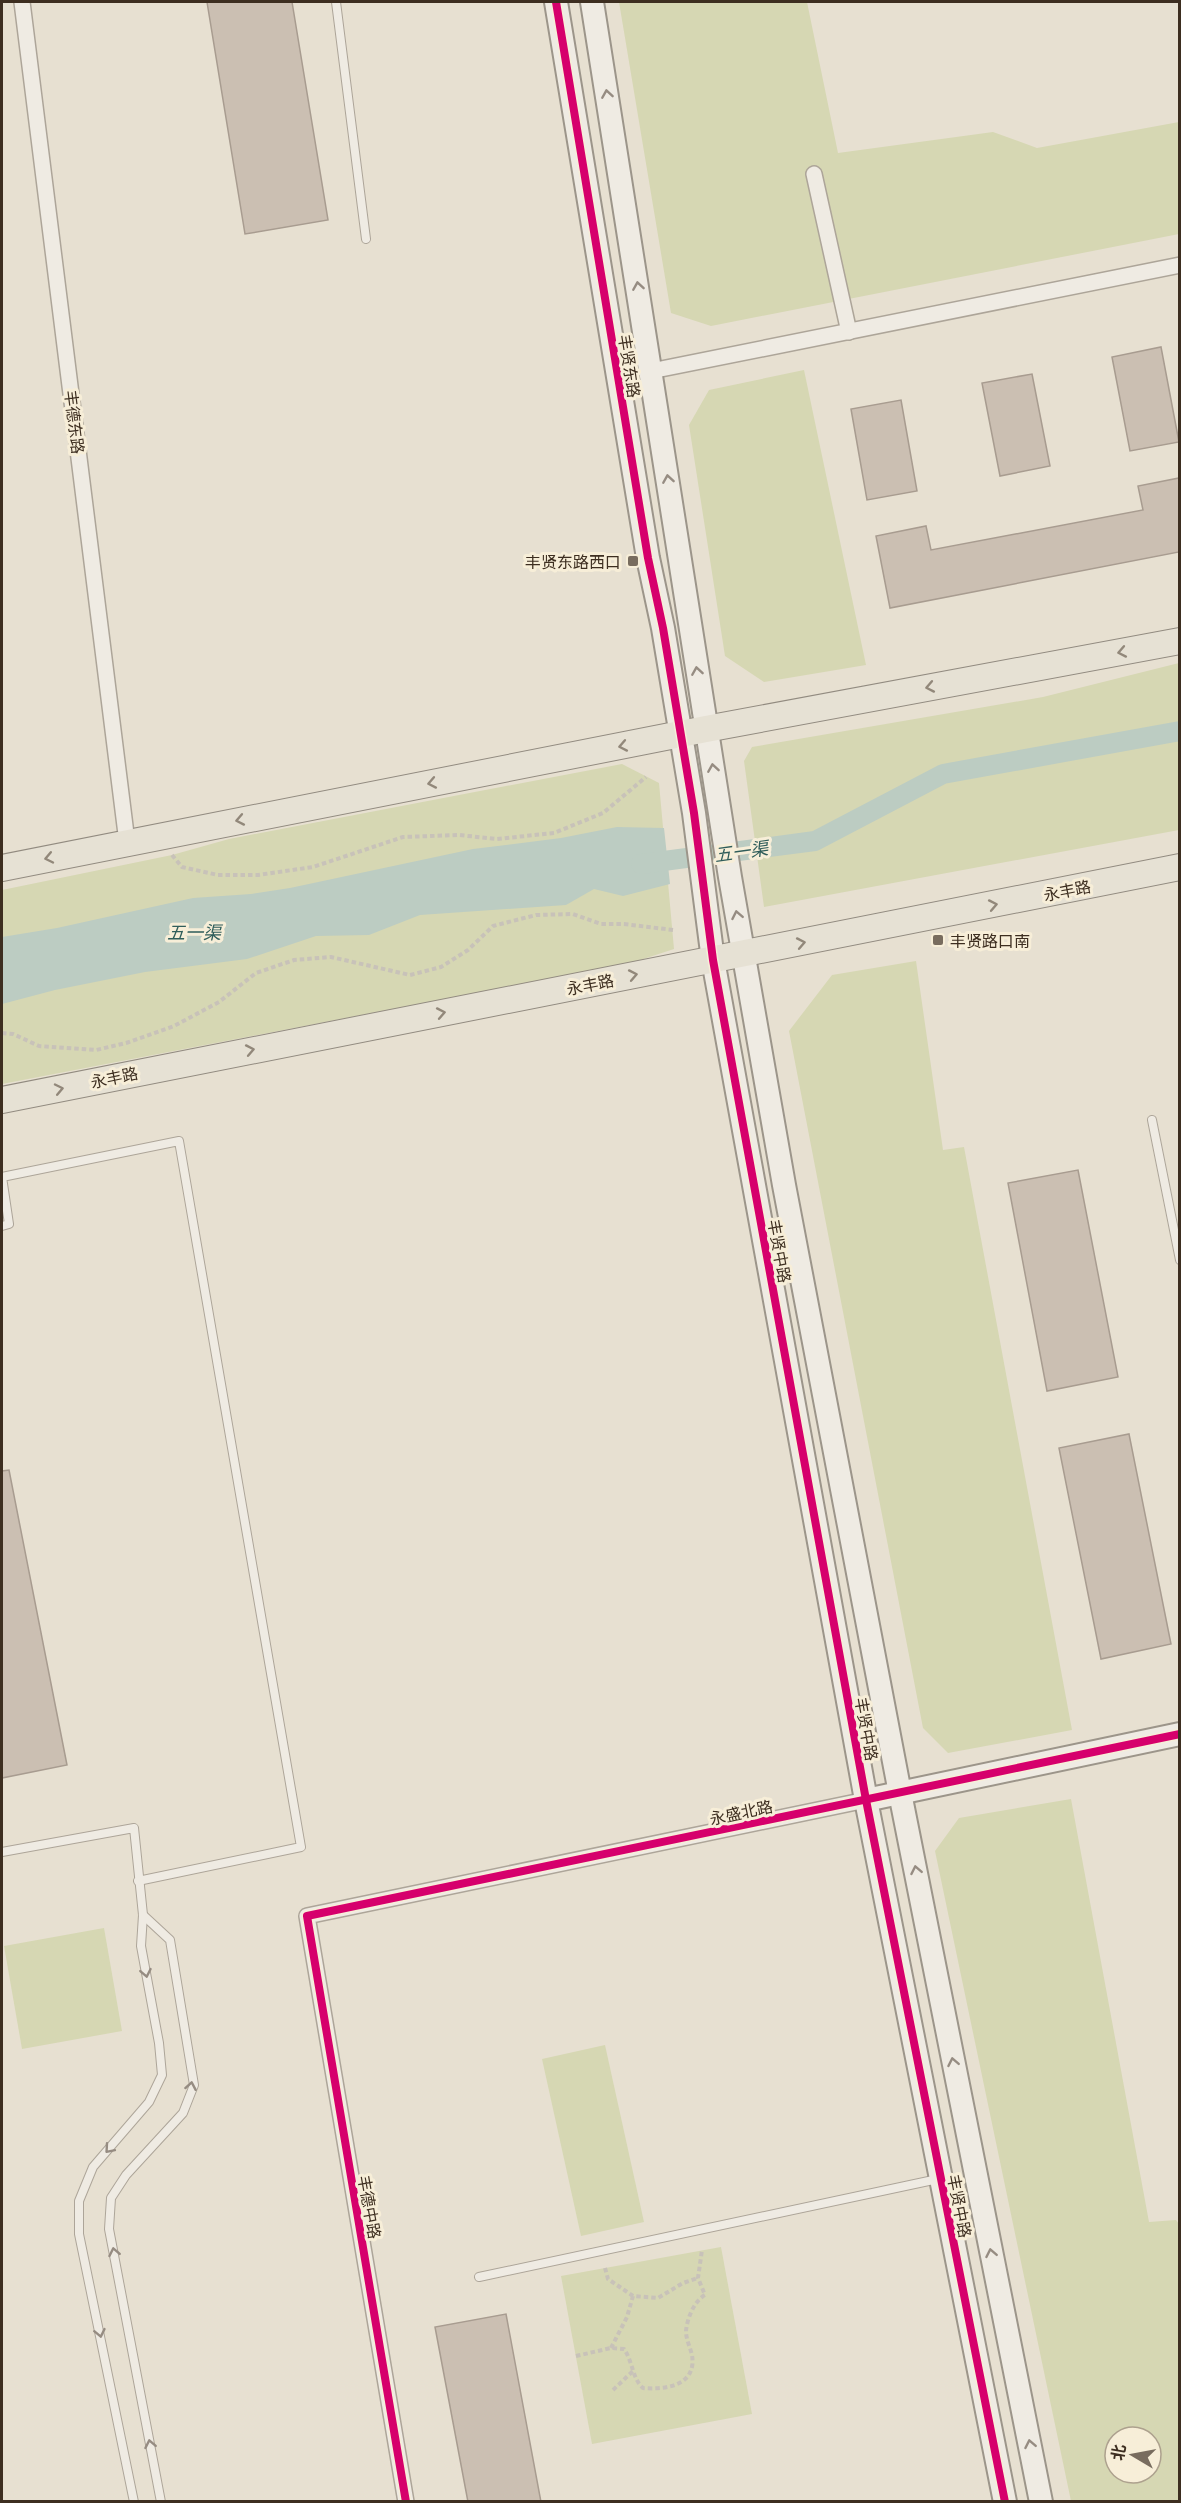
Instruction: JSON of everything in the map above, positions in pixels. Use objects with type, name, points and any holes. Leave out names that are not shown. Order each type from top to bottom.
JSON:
[{"type":"main road","points":[[2,868],[706,729],[1179,641]]},
{"type":"main road","name":"永丰路","points":[[2,1100],[1179,867]]},
{"type":"street","name":"丰德东路","points":[[21,2],[128,842]]},
{"type":"street","name":"丰贤东路","points":[[556,2],[648,558],[663,628],[694,813]]},
{"type":"street","name":"丰贤东路","points":[[592,2],[730,877]]},
{"type":"street","points":[[814,174],[849,332]]},
{"type":"street","points":[[651,371],[1179,265]]},
{"type":"street","name":"丰贤中路","points":[[694,813],[705,883],[713,960],[866,1800],[1005,2502]]},
{"type":"street","name":"丰贤中路","points":[[730,877],[787,1196],[900,1793],[1041,2502]]},
{"type":"street","name":"永盛北路","points":[[307,1916],[1179,1734]]},
{"type":"street","name":"丰德中路","points":[[307,1916],[406,2502]]},
{"type":"lane","points":[[336,2],[366,239]]},
{"type":"lane","points":[[1152,1120],[1179,1260]]},
{"type":"lane","points":[[2,1226],[9,1224],[2,1177],[179,1141],[301,1846],[138,1881]]},
{"type":"lane","points":[[2,1852],[134,1828],[143,1915],[141,1946],[159,2043],[162,2075],[149,2102],[93,2167],[79,2201],[79,2234],[134,2502]]},
{"type":"lane","points":[[143,1915],[170,1940],[194,2085],[183,2113],[126,2175],[111,2198],[109,2229],[161,2502]]},
{"type":"lane","points":[[479,2277],[941,2179]]},
{"type":"path","points":[[172,855],[182,867],[218,875],[258,875],[313,867],[403,837],[459,835],[497,839],[554,833],[603,813],[646,777]]},
{"type":"path","points":[[2,1033],[13,1034],[39,1046],[96,1050],[174,1026],[219,1002],[256,973],[294,960],[331,957],[410,975],[441,967],[468,950],[493,926],[536,915],[573,914],[601,924],[673,930]]},
{"type":"path","points":[[576,2356],[612,2348],[624,2349],[630,2358],[637,2382],[643,2388],[679,2385],[688,2377],[692,2367],[692,2355],[686,2333],[693,2308],[699,2298],[705,2295],[698,2278],[702,2250]]},
{"type":"path","points":[[604,2268],[608,2279],[633,2296],[658,2298],[683,2283],[698,2278]]},
{"type":"path","points":[[612,2348],[627,2317],[633,2296]]},
{"type":"path","points":[[613,2390],[633,2371]]},
{"type":"green space","points":[[619,2],[807,2],[838,153],[993,132],[1037,148],[1179,122],[1179,234],[711,326],[671,313]]},
{"type":"green space","points":[[804,370],[866,665],[764,682],[725,656],[689,425],[709,390]]},
{"type":"green space","points":[[1179,663],[1179,830],[764,907],[744,761],[752,747],[1043,697]]},
{"type":"green space","points":[[622,764],[659,783],[674,949],[628,964],[2,1084],[2,890],[172,855],[229,839]]},
{"type":"green space","points":[[916,961],[943,1150],[964,1147],[1072,1730],[948,1753],[923,1728],[789,1031],[832,975]]},
{"type":"green space","points":[[1071,1799],[1149,2222],[1176,2220],[1179,2224],[1179,2501],[1071,2501],[935,1851],[959,1818]]},
{"type":"green space","points":[[104,1928],[122,2031],[22,2049],[4,1946]]},
{"type":"green space","points":[[605,2045],[644,2222],[581,2236],[542,2059]]},
{"type":"green space","points":[[721,2247],[752,2414],[592,2444],[561,2276]]},
{"type":"water","name":"五一渠","points":[[617,827],[664,828],[670,884],[623,896],[594,889],[566,905],[420,915],[369,935],[316,936],[247,959],[145,972],[55,990],[2,1004],[2,937],[57,928],[193,898],[251,894],[290,888],[473,849],[561,838]]},
{"type":"building","points":[[207,2],[292,2],[328,220],[245,234]]},
{"type":"building","points":[[1161,347],[1179,442],[1130,451],[1112,357]]},
{"type":"building","points":[[1032,374],[1050,466],[1000,476],[982,383]]},
{"type":"building","points":[[901,400],[917,491],[867,500],[851,409]]},
{"type":"building","points":[[1179,478],[1179,552],[890,608],[876,536],[926,526],[931,550],[1143,510],[1138,486]]},
{"type":"building","points":[[1078,1170],[1118,1377],[1047,1391],[1008,1183]]},
{"type":"building","points":[[1129,1434],[1171,1644],[1101,1659],[1059,1448]]},
{"type":"building","points":[[9,1470],[67,1765],[2,1778],[2,1471]]},
{"type":"building","points":[[506,2314],[541,2502],[468,2502],[435,2327]]},
{"type":"waterway","name":"五一渠","points":[[641,864],[815,841],[943,774],[1180,731]]},
{"type":"cycle path","points":[[556,2],[648,558],[663,628],[694,813],[713,960],[866,1800],[1005,2502]]},
{"type":"cycle path","points":[[406,2502],[307,1916],[1180,1734]]},
{"type":"place","name":"丰贤东路西口","points":[[633,561]]},
{"type":"place","name":"丰贤路口南","points":[[938,940]]}]
